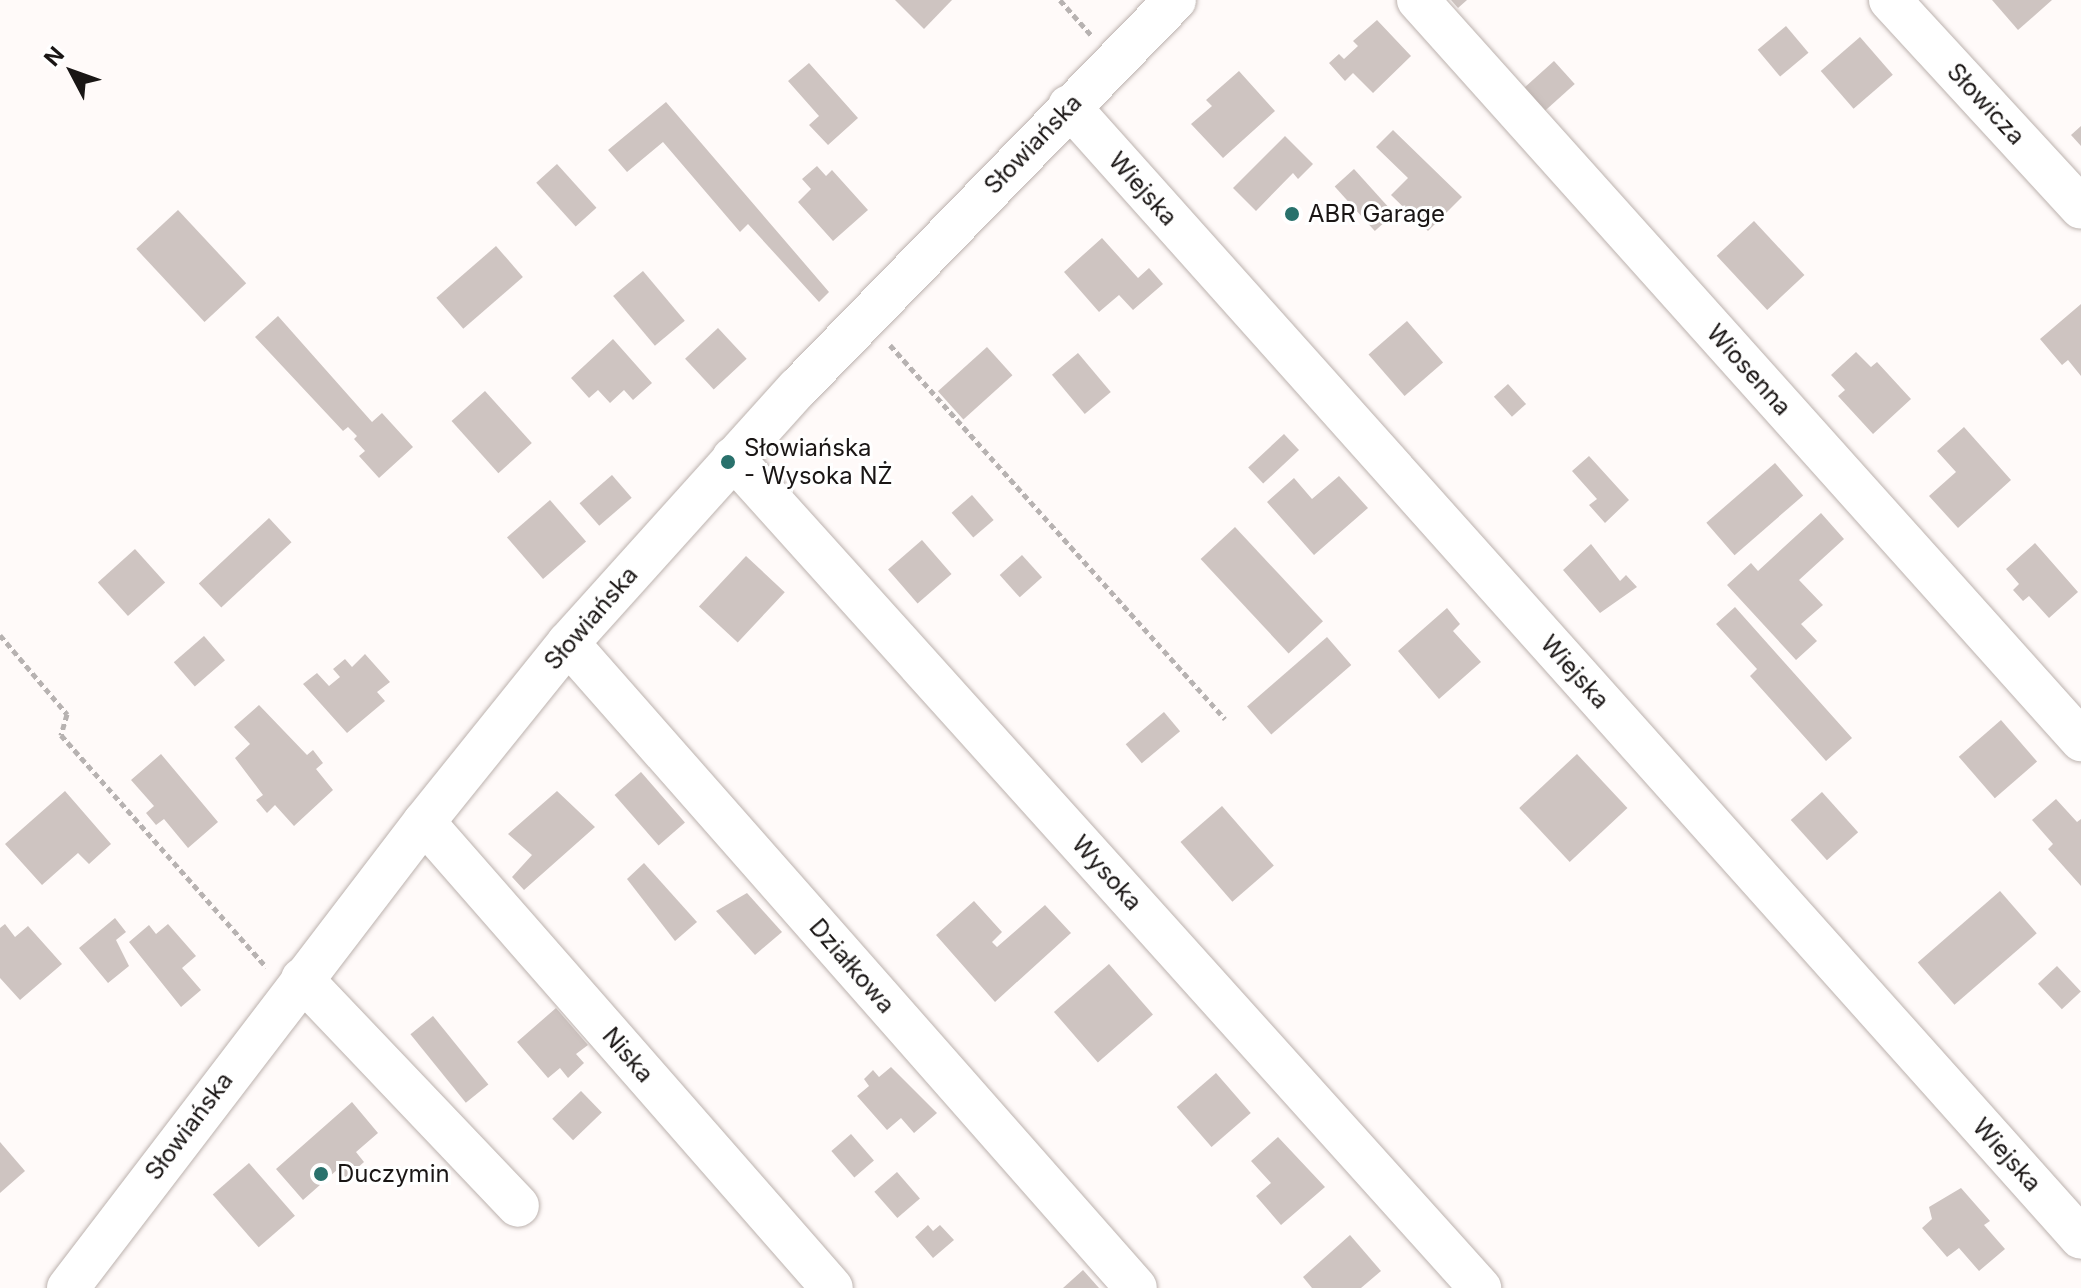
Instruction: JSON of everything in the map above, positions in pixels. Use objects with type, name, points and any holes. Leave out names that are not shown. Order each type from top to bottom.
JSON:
[{"type":"street","name":"Słowiańska","points":[[68,1288],[296,987],[568,643],[733,458],[865,318],[1175,0]]},
{"type":"street","name":"Wiosenna","points":[[1418,0],[2081,740]]},
{"type":"street","name":"Słowicza","points":[[1890,0],[2081,208]]},
{"type":"street","name":"Wiejska","points":[[1069,106],[2081,1238]]},
{"type":"street","name":"Wysoka","points":[[733,458],[1480,1288]]},
{"type":"street","name":"Działkowa","points":[[568,643],[1136,1288]]},
{"type":"street","name":"Niska","points":[[424,822],[832,1288]]},
{"type":"street","points":[[296,987],[518,1206]]},
{"type":"path","points":[[1060,0],[1114,60]]},
{"type":"path","points":[[865,318],[1225,719]]},
{"type":"path","points":[[0,635],[67,714],[61,735],[296,987]]},
{"type":"building","points":[[895,0],[952,0],[924,29]]},
{"type":"building","points":[[1451,0],[1467,0],[1458,8]]},
{"type":"building","points":[[1992,0],[2052,0],[2018,30]]},
{"type":"building","points":[[1377,20],[1411,56],[1373,93],[1353,73],[1345,81],[1329,63],[1339,54],[1344,59],[1358,46],[1353,41]]},
{"type":"building","points":[[1786,26],[1808,53],[1780,77],[1758,50]]},
{"type":"building","points":[[1860,37],[1893,75],[1854,109],[1821,71]]},
{"type":"building","points":[[1554,61],[1575,84],[1545,111],[1524,88]]},
{"type":"building","points":[[809,63],[858,118],[828,145],[809,125],[819,116],[788,81]]},
{"type":"building","points":[[1239,71],[1275,111],[1223,158],[1191,124],[1212,106],[1206,100]]},
{"type":"building","points":[[666,102],[829,292],[819,302],[748,224],[740,232],[663,142],[627,172],[608,150]]},
{"type":"building","points":[[2081,126],[2081,146],[2071,135]]},
{"type":"building","points":[[1393,130],[1462,197],[1428,231],[1391,195],[1408,178],[1376,147]]},
{"type":"building","points":[[1285,136],[1313,164],[1298,179],[1293,173],[1256,211],[1233,188]]},
{"type":"building","points":[[557,164],[596,208],[576,227],[536,183]]},
{"type":"building","points":[[817,166],[826,176],[832,170],[868,210],[833,241],[798,202],[811,189],[802,179]]},
{"type":"building","points":[[1354,169],[1394,214],[1375,231],[1335,186]]},
{"type":"building","points":[[178,210],[246,283],[205,322],[136,249]]},
{"type":"building","points":[[1754,221],[1804,275],[1767,310],[1717,256]]},
{"type":"building","points":[[1102,238],[1138,278],[1149,268],[1163,284],[1133,310],[1119,295],[1099,312],[1064,272]]},
{"type":"building","points":[[496,246],[523,277],[463,329],[436,298]]},
{"type":"building","points":[[643,271],[685,321],[655,346],[613,296]]},
{"type":"building","points":[[2081,304],[2081,376],[2068,360],[2062,365],[2040,339]]},
{"type":"building","points":[[278,316],[372,422],[382,413],[413,447],[379,478],[359,456],[365,451],[354,439],[357,436],[348,427],[343,431],[255,337]]},
{"type":"building","points":[[1407,321],[1443,363],[1405,396],[1369,354]]},
{"type":"building","points":[[718,328],[747,359],[714,389],[685,359]]},
{"type":"building","points":[[613,339],[652,383],[633,400],[624,390],[610,403],[598,390],[589,398],[571,378]]},
{"type":"building","points":[[987,347],[1012,375],[963,419],[938,391]]},
{"type":"building","points":[[1856,352],[1871,367],[1877,362],[1911,399],[1873,434],[1838,396],[1845,390],[1831,375]]},
{"type":"building","points":[[1078,353],[1111,392],[1085,414],[1052,375]]},
{"type":"building","points":[[1508,384],[1526,404],[1512,417],[1494,397]]},
{"type":"building","points":[[485,391],[532,443],[498,473],[452,421]]},
{"type":"building","points":[[1964,427],[2011,480],[1958,528],[1929,496],[1956,472],[1937,451]]},
{"type":"building","points":[[1284,434],[1299,450],[1263,484],[1248,467]]},
{"type":"building","points":[[1589,456],[1629,500],[1605,523],[1589,505],[1597,499],[1572,471]]},
{"type":"building","points":[[1775,463],[1803,495],[1735,555],[1706,523]]},
{"type":"building","points":[[612,475],[632,498],[599,526],[580,503]]},
{"type":"building","points":[[1339,476],[1368,508],[1314,555],[1267,502],[1294,478],[1312,499]]},
{"type":"building","points":[[972,495],[994,520],[973,538],[952,513]]},
{"type":"building","points":[[550,500],[586,542],[543,579],[507,537]]},
{"type":"building","points":[[1821,513],[1844,539],[1799,580],[1823,605],[1801,624],[1817,641],[1796,660],[1727,585],[1751,563],[1758,571]]},
{"type":"building","points":[[269,518],[292,542],[221,608],[199,583]]},
{"type":"building","points":[[1235,527],[1323,621],[1289,653],[1201,559]]},
{"type":"building","points":[[922,540],[952,574],[918,603],[888,570]]},
{"type":"building","points":[[2035,543],[2078,592],[2049,618],[2029,596],[2023,601],[2013,590],[2019,584],[2006,569]]},
{"type":"building","points":[[1591,544],[1620,581],[1626,575],[1637,587],[1600,613],[1563,570]]},
{"type":"building","points":[[135,549],[165,582],[128,616],[98,582]]},
{"type":"building","points":[[1022,555],[1042,577],[1020,597],[1000,575]]},
{"type":"building","points":[[746,556],[785,592],[738,643],[699,606]]},
{"type":"building","points":[[1735,607],[1852,738],[1826,761],[1750,676],[1757,669],[1716,624]]},
{"type":"building","points":[[1447,608],[1460,624],[1453,631],[1481,662],[1439,699],[1398,651]]},
{"type":"building","points":[[204,636],[225,660],[195,686],[174,662]]},
{"type":"building","points":[[1327,637],[1351,665],[1271,734],[1247,707]]},
{"type":"building","points":[[365,654],[390,682],[377,692],[385,701],[347,733],[303,684],[317,673],[329,686],[340,677],[333,669],[345,659],[352,667]]},
{"type":"building","points":[[259,705],[307,755],[313,750],[323,763],[316,769],[333,790],[294,826],[275,805],[267,813],[256,800],[263,795],[235,758],[250,744],[234,727]]},
{"type":"building","points":[[1164,712],[1180,731],[1142,763],[1126,744]]},
{"type":"building","points":[[2001,720],[2037,762],[1995,798],[1959,757]]},
{"type":"building","points":[[161,754],[218,822],[188,848],[164,819],[156,825],[146,813],[154,806],[131,780]]},
{"type":"building","points":[[1577,754],[1627,808],[1570,862],[1519,808]]},
{"type":"building","points":[[641,772],[685,823],[659,846],[615,795]]},
{"type":"building","points":[[65,791],[111,844],[89,864],[78,853],[42,885],[5,844]]},
{"type":"building","points":[[557,791],[595,827],[524,890],[512,877],[532,855],[508,834]]},
{"type":"building","points":[[1822,792],[1858,832],[1827,860],[1791,820]]},
{"type":"building","points":[[2056,799],[2077,822],[2081,819],[2081,886],[2048,849],[2053,844],[2032,820]]},
{"type":"building","points":[[1222,806],[1274,866],[1232,902],[1180,842]]},
{"type":"building","points":[[644,863],[697,922],[675,941],[627,879]]},
{"type":"building","points":[[2000,891],[2037,933],[1954,1005],[1918,963]]},
{"type":"building","points":[[747,893],[782,932],[755,955],[716,911]]},
{"type":"building","points":[[974,901],[1002,932],[992,942],[997,947],[1045,905],[1071,933],[995,1002],[936,935]]},
{"type":"building","points":[[115,918],[126,932],[116,940],[129,966],[108,983],[79,948]]},
{"type":"building","points":[[5,924],[15,937],[28,926],[62,964],[20,1000],[0,978],[0,928]]},
{"type":"building","points":[[168,924],[196,956],[182,968],[201,990],[181,1007],[129,942],[149,925],[156,934]]},
{"type":"building","points":[[1109,964],[1153,1015],[1098,1062],[1054,1012]]},
{"type":"building","points":[[2057,966],[2081,992],[2062,1009],[2038,984]]},
{"type":"building","points":[[556,1008],[588,1045],[576,1054],[584,1063],[568,1078],[560,1068],[548,1078],[517,1042]]},
{"type":"building","points":[[433,1016],[488,1084],[466,1103],[410,1034]]},
{"type":"building","points":[[891,1067],[937,1113],[914,1133],[901,1118],[887,1130],[857,1096],[869,1086],[864,1079],[873,1070],[879,1077]]},
{"type":"building","points":[[1216,1073],[1251,1113],[1212,1147],[1177,1107]]},
{"type":"building","points":[[581,1091],[602,1113],[573,1140],[552,1119]]},
{"type":"building","points":[[352,1102],[378,1133],[356,1152],[364,1162],[346,1178],[338,1169],[303,1200],[276,1169]]},
{"type":"building","points":[[851,1134],[874,1160],[854,1177],[831,1151]]},
{"type":"building","points":[[1278,1137],[1325,1187],[1281,1225],[1256,1196],[1271,1183],[1251,1161]]},
{"type":"building","points":[[0,1142],[25,1171],[0,1193]]},
{"type":"building","points":[[249,1163],[295,1216],[259,1247],[213,1194]]},
{"type":"building","points":[[897,1172],[920,1198],[897,1218],[874,1192]]},
{"type":"building","points":[[1961,1188],[1990,1221],[1984,1225],[2005,1249],[1979,1271],[1959,1248],[1947,1257],[1922,1228],[1932,1219],[1929,1207]]},
{"type":"building","points":[[928,1225],[933,1231],[940,1225],[954,1240],[933,1258],[915,1237]]},
{"type":"building","points":[[1350,1235],[1381,1271],[1361,1288],[1312,1288],[1303,1277]]},
{"type":"building","points":[[1083,1270],[1099,1288],[1063,1288]]},
{"type":"place","name":"ABR Garage","points":[[1292,214]]},
{"type":"place","name":"Słowiańska - Wysoka NŻ","points":[[728,462]]},
{"type":"place","name":"Duczymin","points":[[321,1174]]}]
